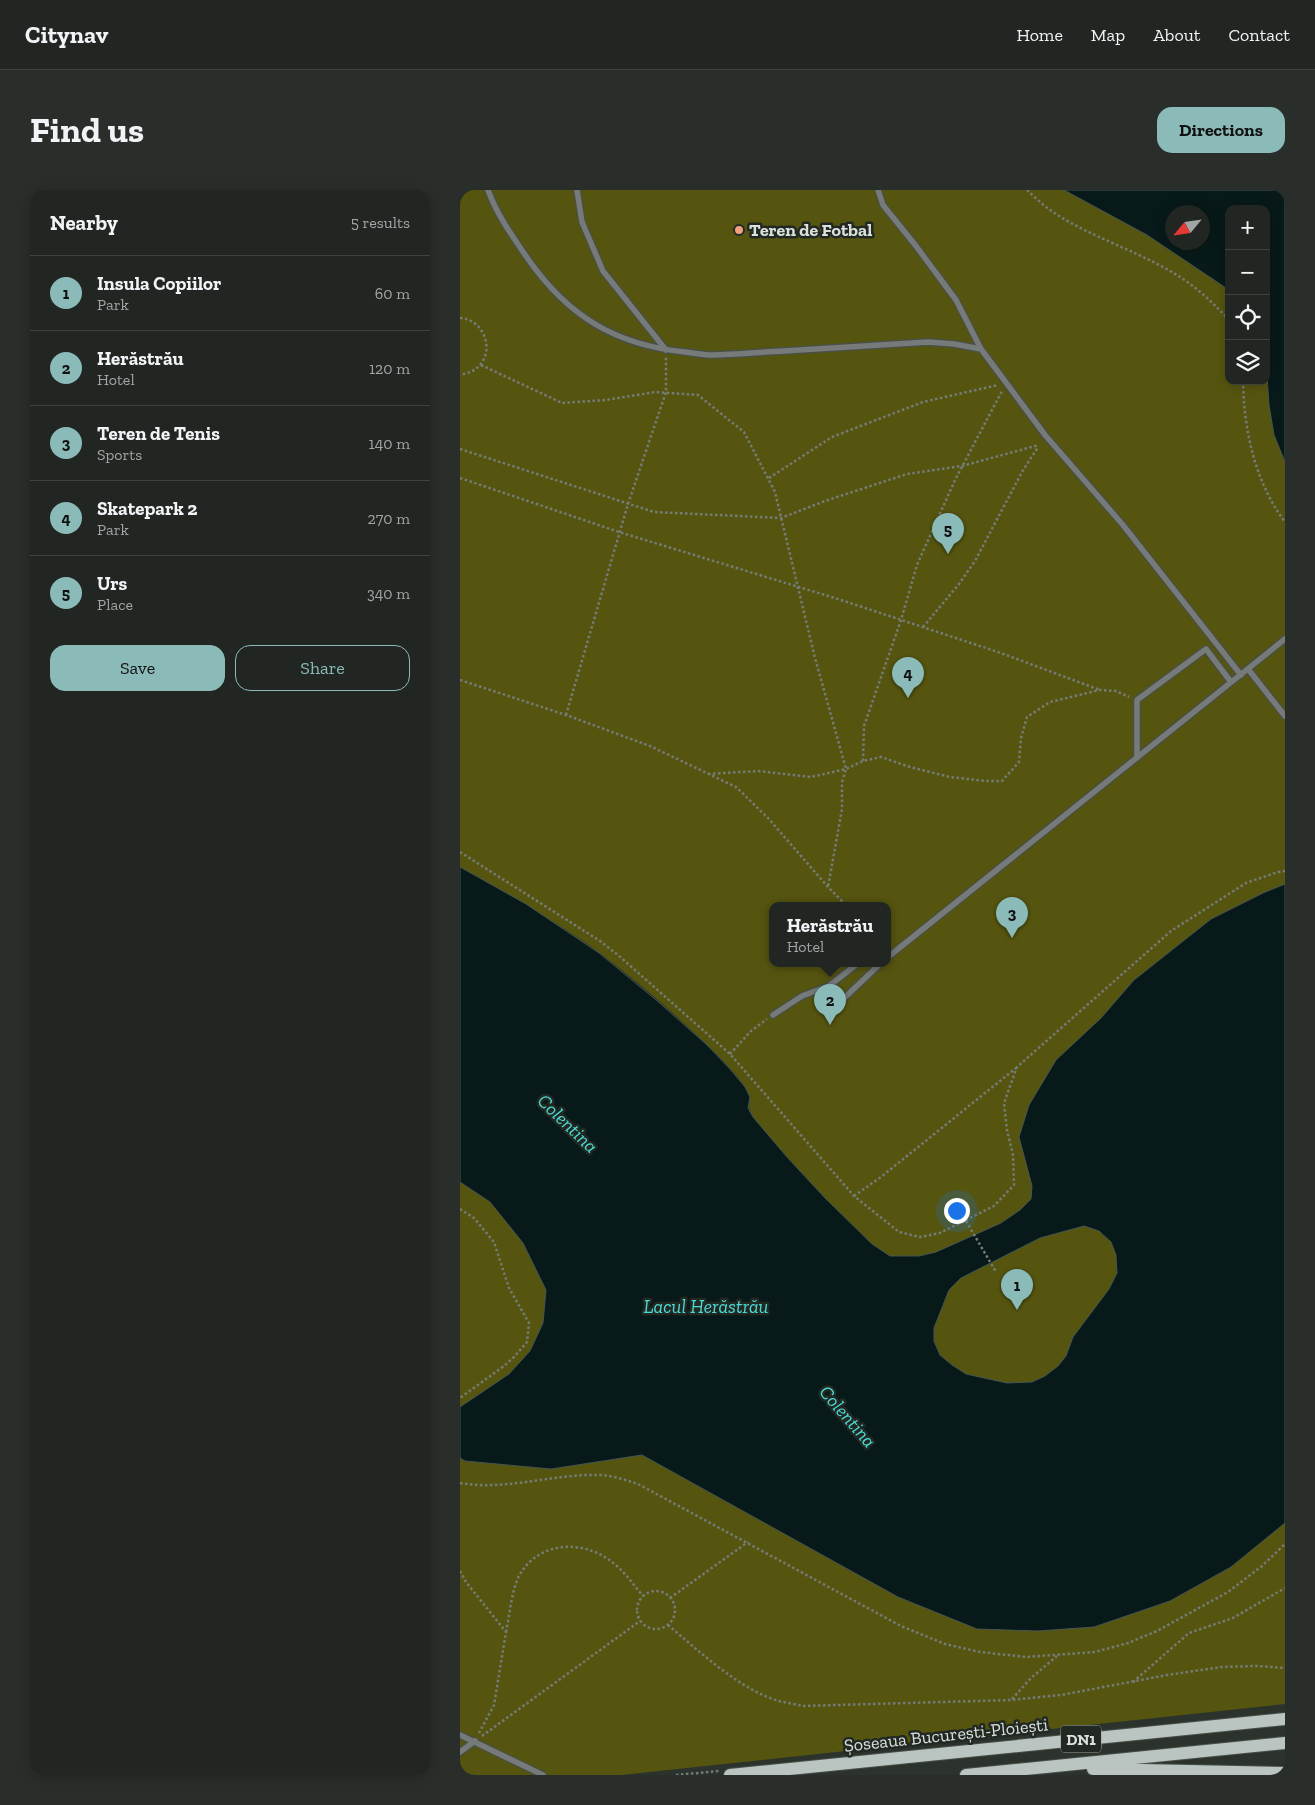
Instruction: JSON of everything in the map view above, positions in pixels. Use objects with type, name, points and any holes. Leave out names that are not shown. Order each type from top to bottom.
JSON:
[{"type":"main road","name":"Șoseaua București-Ploiești","points":[[730,1775],[1285,1719]]},
{"type":"main road","name":"DN1","points":[[966,1775],[1285,1743]]},
{"type":"main road","points":[[1036,1768],[1285,1773]]},
{"type":"lane","points":[[488,190],[513,238],[537,272],[577,313],[601,329],[629,341],[666,350],[710,355],[928,342],[981,349]]},
{"type":"lane","points":[[577,190],[582,222],[603,270],[666,350]]},
{"type":"lane","points":[[878,190],[884,205],[956,300],[981,349],[1046,435],[1123,525],[1241,675]]},
{"type":"lane","points":[[891,951],[1285,639]]},
{"type":"lane","points":[[1137,758],[1137,700],[1206,649],[1231,682]]},
{"type":"lane","points":[[1248,669],[1285,716]]},
{"type":"lane","points":[[773,1015],[802,996],[829,986],[853,967]]},
{"type":"lane","points":[[829,986],[840,1002],[877,967]]},
{"type":"lane","points":[[460,1735],[544,1775]]},
{"type":"lane","points":[[460,1752],[475,1741]]},
{"type":"path","points":[[1026,190],[1050,210],[1072,223],[1163,267],[1186,281],[1204,295],[1225,316]]},
{"type":"path","points":[[460,318],[474,322],[483,332],[487,347],[481,365],[472,372],[460,375]]},
{"type":"path","points":[[566,715],[619,532],[666,392],[666,350]]},
{"type":"path","points":[[481,365],[562,403],[606,400],[656,392],[698,395],[744,432],[775,492],[815,658],[846,769],[842,782],[842,809],[828,887]]},
{"type":"path","points":[[863,761],[864,726],[901,620],[917,565],[962,466],[1007,383]]},
{"type":"path","points":[[768,478],[832,437],[923,402],[1007,383]]},
{"type":"path","points":[[1243,385],[1250,449],[1261,482],[1275,509],[1285,522]]},
{"type":"path","points":[[923,627],[976,561],[1022,472],[1046,435]]},
{"type":"path","points":[[460,449],[654,512],[781,518],[825,501],[907,474],[962,466],[1039,445]]},
{"type":"path","points":[[460,478],[619,532],[797,586],[923,627],[1001,653],[1100,690],[1116,691],[1137,700]]},
{"type":"path","points":[[460,680],[566,715],[650,746],[736,787],[768,818],[843,902]]},
{"type":"path","points":[[708,774],[758,771],[811,777],[846,769],[863,761],[881,757],[910,767],[950,777],[1002,781],[1019,762],[1021,738],[1027,717],[1050,702],[1100,690]]},
{"type":"path","points":[[460,852],[600,941],[730,1054],[854,1196],[899,1232],[920,1237],[940,1233],[994,1206],[1014,1185],[1013,1155],[1007,1130],[1004,1104],[1016,1068]]},
{"type":"path","points":[[854,1196],[881,1177],[1016,1068],[1171,931],[1246,883],[1285,871]]},
{"type":"path","points":[[730,1054],[751,1031],[773,1015]]},
{"type":"path","points":[[460,1209],[474,1218],[494,1242],[509,1288],[529,1323],[527,1342],[514,1357],[460,1398]]},
{"type":"path","points":[[966,1221],[996,1272]]},
{"type":"path","points":[[460,1483],[513,1485],[598,1475],[619,1478],[638,1484],[901,1626],[945,1644],[980,1652],[1026,1657],[1095,1652],[1128,1643],[1157,1631],[1228,1592],[1262,1566],[1285,1544]]},
{"type":"path","points":[[670,1598],[748,1542]]},
{"type":"path","points":[[475,1741],[494,1705],[514,1589],[519,1576],[536,1556],[548,1549],[572,1547],[596,1552],[611,1560],[622,1570],[643,1596]]},
{"type":"path","points":[[460,1571],[466,1582],[506,1632]]},
{"type":"path","points":[[1131,1683],[1189,1632],[1233,1618],[1285,1588]]},
{"type":"path","points":[[656,1591],[662,1592],[670,1598],[674,1605],[674,1614],[668,1625],[656,1629],[647,1627],[640,1621],[637,1611],[638,1602],[643,1596],[656,1591]]},
{"type":"path","points":[[475,1741],[640,1621]]},
{"type":"path","points":[[668,1625],[720,1667],[757,1692],[779,1701],[802,1706],[1011,1700],[1061,1695],[1167,1675],[1222,1667],[1257,1666],[1285,1668]]},
{"type":"path","points":[[1011,1700],[1031,1678],[1058,1656]]},
{"type":"shaded area","points":[[460,190],[1064,190],[1147,235],[1165,247],[1165,250],[1169,250],[1225,287],[1225,385],[1268,385],[1274,435],[1285,462],[1285,884],[1263,893],[1134,980],[1101,1018],[1028,1168],[1032,1194],[1026,1205],[988,1230],[937,1252],[912,1257],[887,1255],[843,1216],[756,1121],[749,1109],[749,1096],[746,1088],[715,1052],[633,979],[600,953],[566,930],[460,867]]},
{"type":"shaded area","points":[[460,1182],[490,1202],[523,1243],[546,1290],[543,1323],[530,1351],[509,1374],[460,1407]]},
{"type":"shaded area","points":[[1084,1226],[1099,1231],[1111,1242],[1116,1255],[1117,1273],[1109,1289],[1073,1337],[1066,1356],[1058,1366],[1045,1376],[1032,1382],[1007,1383],[966,1374],[940,1355],[934,1341],[934,1328],[949,1290],[961,1278],[1040,1238]]},
{"type":"shaded area","points":[[642,1455],[898,1597],[977,1629],[1094,1627],[1170,1601],[1231,1567],[1285,1523],[1285,1704],[621,1775],[460,1775],[460,1458],[465,1461],[551,1469]]},
{"type":"water","points":[[1064,190],[1285,190],[1285,462],[1274,435],[1268,385],[1270,385],[1270,205],[1225,205],[1225,287],[1169,250],[1210,250],[1210,205],[1165,205],[1165,247],[1147,235]]},
{"type":"water","name":"Lacul Herăstrău","points":[[460,867],[526,904],[599,953],[707,1045],[745,1087],[750,1097],[748,1108],[753,1117],[786,1156],[872,1244],[890,1256],[919,1256],[936,1252],[1001,1223],[1020,1210],[1031,1199],[1032,1186],[1019,1137],[1029,1105],[1056,1060],[1101,1018],[1134,980],[1211,919],[1285,884],[1285,1523],[1231,1567],[1170,1601],[1094,1627],[1038,1631],[977,1629],[898,1597],[642,1455],[551,1469],[465,1461],[460,1458],[460,1407],[509,1374],[530,1351],[543,1323],[546,1290],[523,1243],[490,1202],[460,1182]],"holes":[[[1084,1226],[1099,1231],[1111,1242],[1116,1255],[1117,1273],[1109,1289],[1073,1337],[1066,1356],[1058,1366],[1045,1376],[1032,1382],[1007,1383],[966,1374],[940,1355],[934,1341],[934,1328],[949,1290],[961,1278],[1040,1238]]]},
{"type":"place","name":"Teren de Fotbal","points":[[739,230]]},
{"type":"place","name":"Urs","points":[[948,554]]},
{"type":"place","name":"Skatepark 2","points":[[908,698]]},
{"type":"place","name":"Teren de Tenis","points":[[1012,938]]},
{"type":"place","name":"Herăstrău","points":[[830,1025]]},
{"type":"place","name":"Insula Copiilor","points":[[1017,1310]]},
{"type":"water label","name":"Colentina","points":[[568,1123]]},
{"type":"water label","name":"Colentina","points":[[848,1416]]}]
